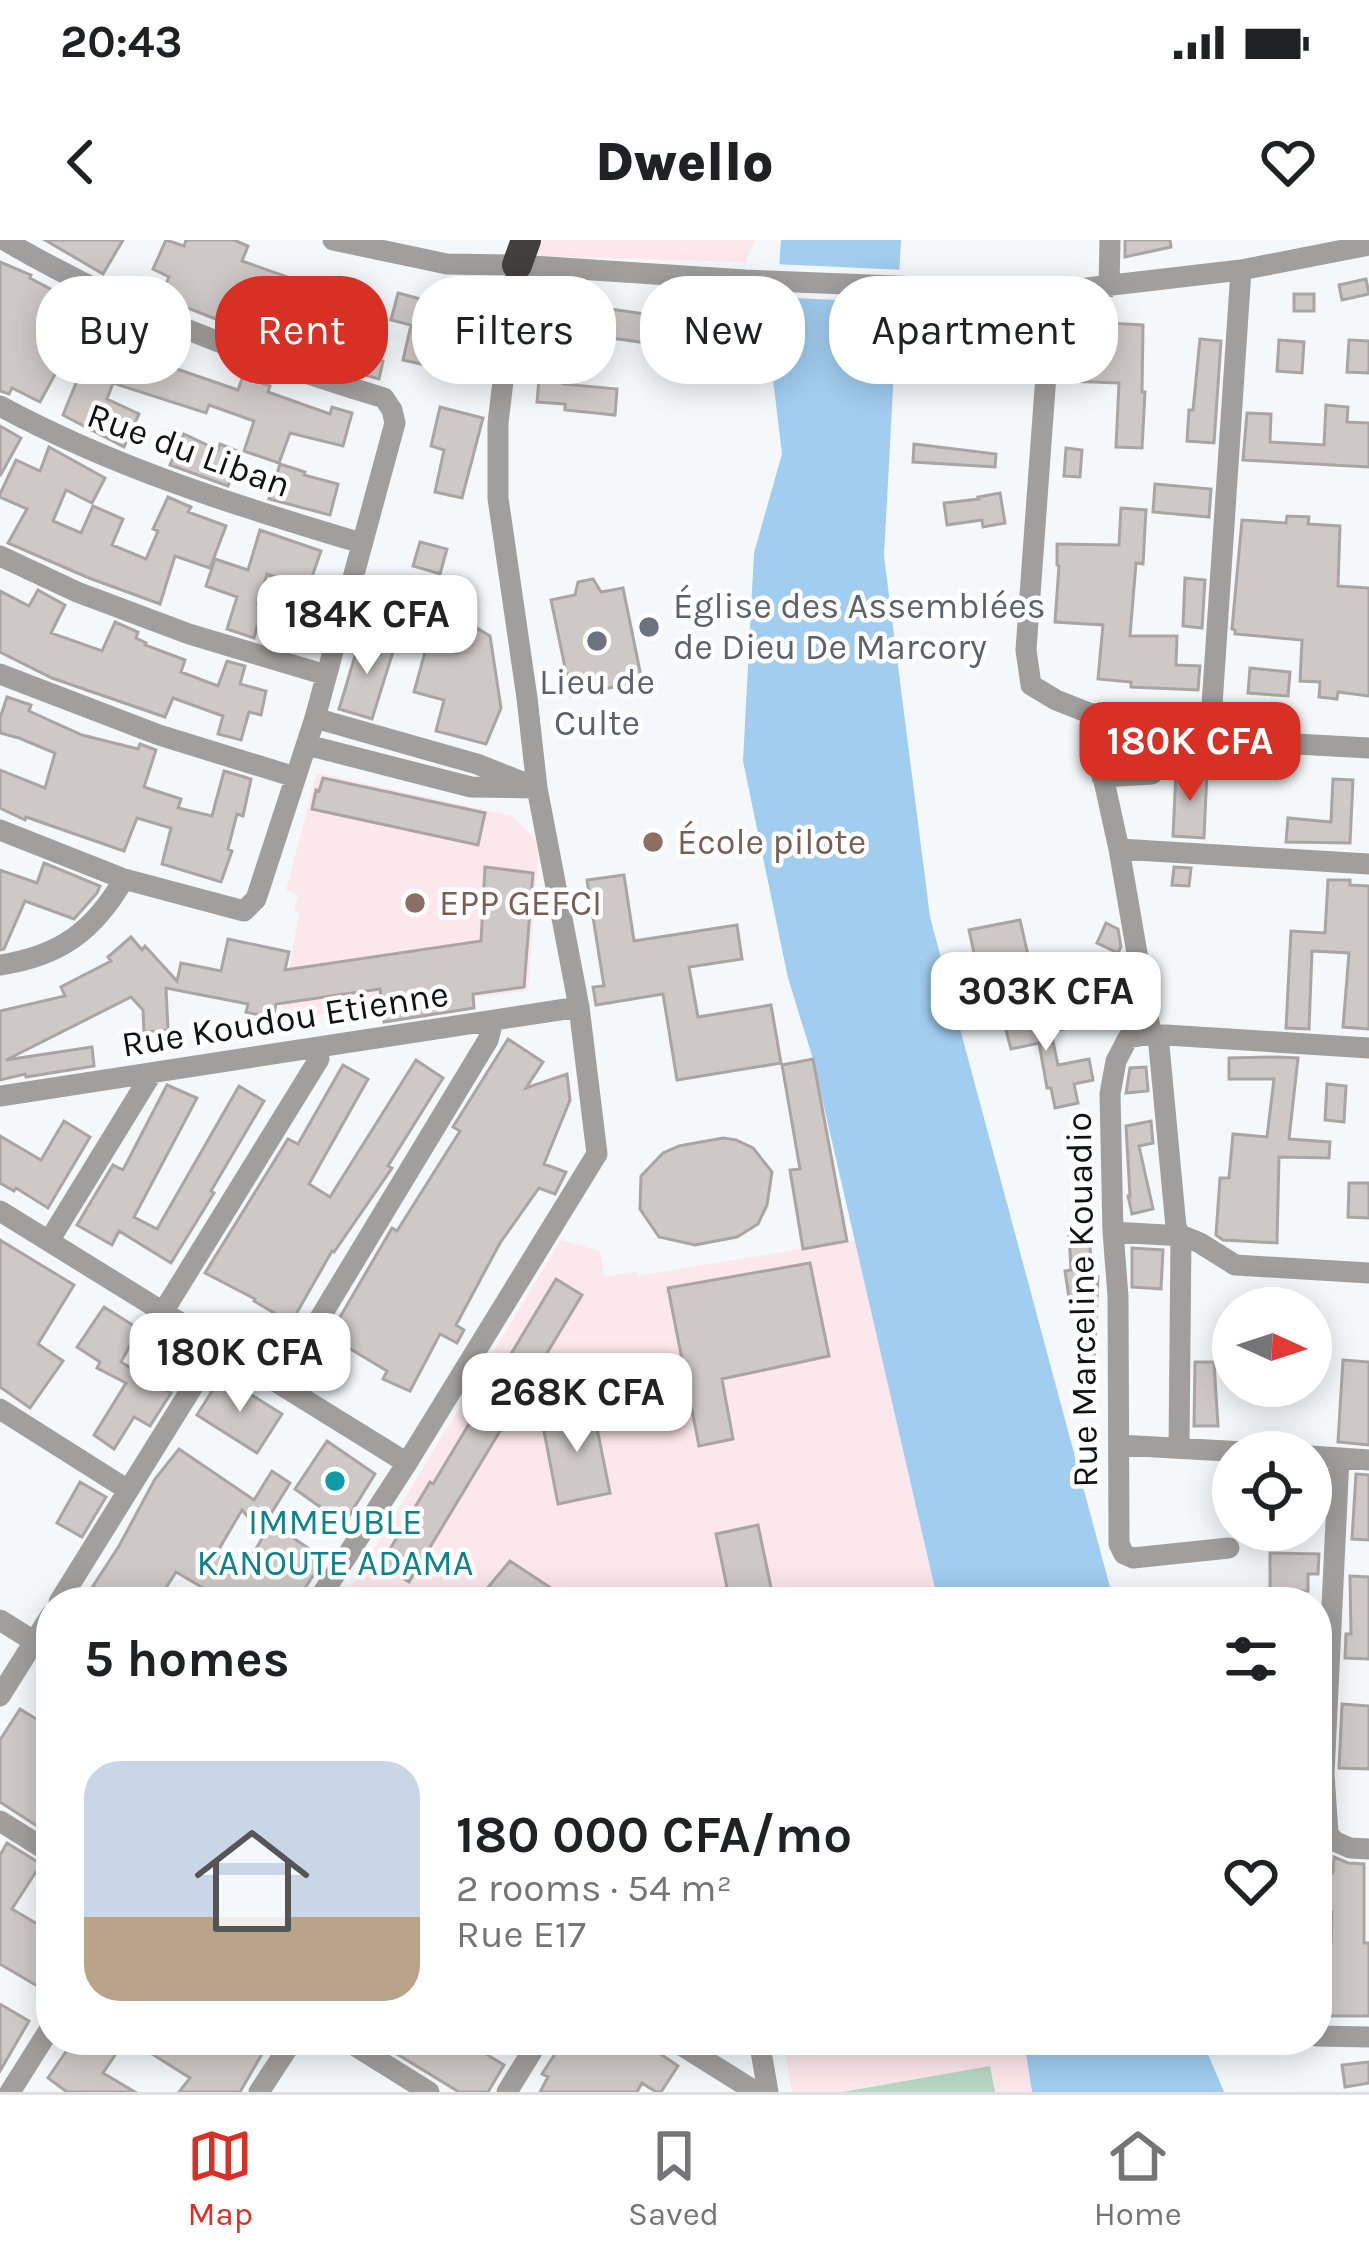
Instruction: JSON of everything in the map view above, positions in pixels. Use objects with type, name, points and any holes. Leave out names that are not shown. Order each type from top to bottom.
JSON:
[{"type":"street","points":[[0,830],[124,879],[244,911],[256,898],[307,745],[395,424],[384,398],[194,334],[63,274],[4,240]]},
{"type":"street","points":[[334,240],[446,264],[521,253],[745,280],[829,284]]},
{"type":"street","points":[[1108,276],[1110,240]]},
{"type":"street","points":[[1118,285],[1241,270],[1369,245]]},
{"type":"street","points":[[327,1587],[597,1154],[579,1007],[537,788],[498,498],[499,423],[521,253]]},
{"type":"street","points":[[1210,735],[1241,270]]},
{"type":"street","points":[[1045,384],[1026,650],[1031,685],[1089,713],[1210,735],[1369,748]]},
{"type":"street","name":"Rue du Liban","points":[[0,406],[132,468],[361,543]]},
{"type":"street","points":[[0,556],[77,592],[190,634],[326,674]]},
{"type":"street","points":[[0,674],[140,729],[295,777]]},
{"type":"street","points":[[1089,713],[1154,1034],[1176,1227],[1181,1236],[1179,1448]]},
{"type":"street","points":[[315,718],[477,764],[537,788]]},
{"type":"street","points":[[1102,776],[1151,774],[1172,749],[1178,728]]},
{"type":"street","points":[[307,745],[471,787],[537,788]]},
{"type":"street","points":[[1119,849],[1369,864]]},
{"type":"street","points":[[0,964],[24,961],[65,945],[92,925],[124,879]]},
{"type":"street","name":"Rue Koudou Etienne","points":[[0,1096],[579,1007]]},
{"type":"street","points":[[280,1384],[488,1040],[493,1021]]},
{"type":"street","points":[[1154,1034],[1369,1048]]},
{"type":"street","name":"Rue Marceline Kouadio","points":[[1154,1034],[1128,1037],[1116,1061],[1110,1094],[1118,1296],[1119,1544],[1133,1558],[1212,1550]]},
{"type":"street","points":[[163,1312],[319,1059],[317,1048]]},
{"type":"street","points":[[49,1241],[152,1073]]},
{"type":"street","points":[[0,1211],[407,1463]]},
{"type":"street","points":[[1113,1232],[1181,1236],[1235,1265],[1369,1273]]},
{"type":"street","points":[[68,1587],[218,1346]]},
{"type":"street","points":[[0,1409],[128,1490]]},
{"type":"street","points":[[1119,1445],[1212,1450]]},
{"type":"street","points":[[1332,1458],[1369,1460]]},
{"type":"street","points":[[1328,1587],[1339,1458]]},
{"type":"street","points":[[0,1620],[36,1643]]},
{"type":"street","points":[[0,1696],[36,1655]]},
{"type":"street","points":[[0,1821],[36,1844]]},
{"type":"street","points":[[1332,1838],[1350,1848],[1369,1849]]},
{"type":"street","points":[[1332,2036],[1369,2037]]},
{"type":"street","points":[[10,2092],[36,2050]]},
{"type":"street","points":[[259,2092],[283,2055]]},
{"type":"street","points":[[370,2055],[429,2092]]},
{"type":"street","points":[[507,2092],[530,2055]]},
{"type":"street","points":[[697,2055],[756,2092]]},
{"type":"street","points":[[762,2055],[768,2092]]},
{"type":"shaded area","points":[[534,240],[755,240],[746,262],[528,256]]},
{"type":"shaded area","name":"EPP GEFCI","points":[[317,773],[512,816],[539,842],[528,991],[280,1019],[299,913],[294,911],[298,895],[286,890]]},
{"type":"shaded area","points":[[561,1240],[600,1251],[604,1277],[636,1271],[638,1276],[856,1240],[935,1587],[351,1587]]},
{"type":"shaded area","points":[[786,2055],[1026,2055],[1032,2092],[792,2092]]},
{"type":"green space","points":[[990,2066],[995,2092],[843,2092]]},
{"type":"water","points":[[781,240],[901,240],[899,276],[829,276],[829,384],[893,384],[884,556],[930,917],[1110,1587],[935,1587],[813,1059],[788,978],[743,761],[754,553],[782,454],[774,384],[805,384],[805,276],[779,276]]},
{"type":"water","points":[[1026,2055],[1208,2055],[1224,2092],[1032,2092]]},
{"type":"pier","points":[[773,264],[905,270],[905,276],[829,276],[829,300],[805,299],[805,276],[772,276]]},
{"type":"building","points":[[45,240],[123,240],[103,274]]},
{"type":"building","points":[[166,240],[184,246],[186,240],[234,240],[248,246],[242,261],[285,276],[215,276],[215,319],[191,309],[191,276],[167,276],[153,269]]},
{"type":"building","points":[[1125,240],[1170,240],[1171,247],[1125,257]]},
{"type":"building","points":[[0,262],[36,281],[36,384],[50,384],[40,402],[12,388],[9,394],[0,391]]},
{"type":"building","points":[[1366,279],[1369,294],[1342,300],[1339,285]]},
{"type":"building","points":[[398,293],[412,297],[412,362],[403,360],[411,325],[391,320]]},
{"type":"building","points":[[1294,294],[1314,294],[1314,311],[1294,311]]},
{"type":"building","points":[[616,310],[640,313],[640,342],[616,339]]},
{"type":"building","points":[[1118,324],[1143,325],[1142,448],[1116,447]]},
{"type":"building","points":[[1200,339],[1221,341],[1214,443],[1187,441]]},
{"type":"building","points":[[1279,340],[1304,342],[1302,373],[1277,371]]},
{"type":"building","points":[[1349,340],[1369,341],[1369,373],[1347,372]]},
{"type":"building","points":[[191,374],[238,390],[240,384],[265,384],[270,386],[268,392],[330,414],[332,407],[352,413],[343,446],[290,433],[279,463],[244,451],[254,421],[209,405],[206,413],[116,384],[191,384]]},
{"type":"building","points":[[76,384],[113,384],[107,399],[139,414],[124,447],[63,415]]},
{"type":"building","points":[[539,384],[617,389],[615,415],[537,402]]},
{"type":"building","points":[[1326,405],[1348,407],[1347,422],[1369,423],[1369,467],[1243,460],[1247,413],[1271,414],[1270,442],[1324,445]]},
{"type":"building","points":[[440,407],[483,418],[462,498],[435,492],[444,450],[431,446]]},
{"type":"building","points":[[0,426],[21,438],[0,476]]},
{"type":"building","points":[[184,434],[218,450],[220,444],[240,452],[228,486],[170,465]]},
{"type":"building","points":[[914,444],[996,454],[995,467],[913,462]]},
{"type":"building","points":[[49,447],[105,478],[92,503],[66,490],[53,521],[81,533],[93,506],[123,519],[112,545],[146,559],[168,497],[191,507],[188,512],[226,526],[210,568],[175,556],[160,604],[8,543],[27,509],[0,494],[16,460],[40,471]]},
{"type":"building","points":[[1066,448],[1082,450],[1080,477],[1064,476]]},
{"type":"building","points":[[280,464],[338,484],[330,515],[269,499]]},
{"type":"building","points":[[1155,484],[1211,489],[1209,517],[1153,512]]},
{"type":"building","points":[[1000,493],[1005,523],[983,527],[982,520],[947,525],[944,503]]},
{"type":"building","points":[[1121,508],[1146,510],[1143,564],[1136,563],[1130,636],[1177,636],[1176,665],[1200,666],[1198,690],[1131,687],[1131,682],[1098,679],[1103,625],[1055,622],[1057,544],[1119,545]]},
{"type":"building","points":[[1287,516],[1309,517],[1308,524],[1340,526],[1338,586],[1369,588],[1369,696],[1338,692],[1337,699],[1319,697],[1320,682],[1300,681],[1302,640],[1235,634],[1232,629],[1242,520],[1286,523]]},
{"type":"building","points":[[260,530],[321,551],[308,588],[267,574],[258,604],[294,614],[288,635],[257,627],[254,638],[227,629],[237,597],[206,586],[215,559],[248,570]]},
{"type":"building","points":[[420,542],[447,549],[440,574],[413,566]]},
{"type":"building","points":[[1185,578],[1205,580],[1202,628],[1183,626]]},
{"type":"building","name":"Lieu de Culte","points":[[593,579],[601,592],[623,588],[642,681],[571,696],[551,600],[575,595],[578,582]]},
{"type":"building","points":[[38,590],[65,605],[51,633],[102,651],[115,622],[138,632],[136,638],[145,645],[185,660],[181,672],[218,686],[227,661],[245,666],[240,684],[266,691],[261,715],[249,712],[241,740],[218,734],[223,716],[173,698],[165,717],[52,678],[0,652],[0,591],[29,606]]},
{"type":"building","points":[[465,621],[490,636],[501,708],[486,744],[436,731],[444,700],[414,692],[427,645],[457,653]]},
{"type":"building","points":[[367,634],[396,642],[372,719],[339,709],[358,646],[363,648]]},
{"type":"building","points":[[1250,668],[1290,672],[1288,696],[1248,693]]},
{"type":"building","points":[[7,697],[31,705],[29,711],[82,735],[156,750],[144,787],[181,799],[178,808],[212,816],[224,771],[251,779],[243,816],[237,814],[228,849],[232,851],[221,882],[162,864],[171,828],[137,818],[124,851],[0,808],[0,770],[45,788],[55,753],[0,733]]},
{"type":"building","points":[[1176,771],[1207,772],[1204,838],[1173,836]]},
{"type":"building","points":[[323,778],[485,813],[478,845],[312,809]]},
{"type":"building","points":[[1333,779],[1353,780],[1350,843],[1286,842],[1288,818],[1331,822]]},
{"type":"building","points":[[44,863],[100,886],[97,893],[74,919],[25,901],[0,950],[0,870],[37,883]]},
{"type":"building","points":[[485,867],[533,873],[524,987],[473,994],[474,1008],[384,1022],[380,989],[276,1004],[273,1018],[246,1012],[248,1004],[166,988],[168,1030],[144,1032],[143,1010],[131,997],[6,1060],[92,1047],[94,1066],[0,1080],[0,1011],[65,996],[61,987],[111,961],[108,957],[131,937],[177,981],[181,963],[221,971],[228,939],[289,952],[285,970],[481,941]]},
{"type":"building","points":[[1174,867],[1191,868],[1189,886],[1172,885]]},
{"type":"building","points":[[624,875],[634,941],[737,925],[742,959],[689,967],[698,1017],[771,1005],[781,1063],[677,1080],[663,994],[596,1005],[593,987],[604,986],[587,880]]},
{"type":"building","points":[[1328,880],[1369,886],[1369,1029],[1343,1027],[1349,953],[1312,951],[1309,1029],[1286,1028],[1291,931],[1325,933]]},
{"type":"building","points":[[1020,920],[1028,955],[977,966],[969,930]]},
{"type":"building","points":[[1106,923],[1118,929],[1118,953],[1097,943]]},
{"type":"building","points":[[1018,1001],[1023,1020],[1041,1016],[1042,1024],[1049,1023],[1058,1065],[1089,1059],[1093,1080],[1074,1084],[1078,1103],[1055,1108],[1039,1043],[1011,1049],[999,1004]]},
{"type":"building","points":[[1076,1006],[1080,1026],[1053,1031],[1065,1008]]},
{"type":"building","points":[[508,1039],[543,1062],[526,1088],[567,1074],[570,1100],[544,1164],[566,1172],[555,1194],[539,1188],[500,1243],[456,1325],[464,1330],[457,1343],[440,1334],[410,1391],[383,1379],[387,1371],[329,1336],[392,1228],[397,1231],[460,1131],[453,1127]]},
{"type":"building","points":[[1229,1058],[1298,1058],[1289,1139],[1330,1142],[1329,1158],[1279,1157],[1277,1243],[1223,1240],[1216,1235],[1220,1178],[1229,1178],[1233,1134],[1267,1137],[1274,1079],[1229,1079]]},
{"type":"building","points":[[813,1059],[847,1241],[803,1249],[790,1170],[800,1169],[782,1065]]},
{"type":"building","points":[[416,1060],[443,1078],[388,1166],[392,1168],[332,1251],[291,1323],[205,1273],[288,1139],[298,1144],[343,1065],[368,1079],[309,1184],[330,1197]]},
{"type":"building","points":[[1146,1067],[1148,1091],[1126,1093],[1130,1068]]},
{"type":"building","points":[[1327,1084],[1346,1086],[1344,1122],[1325,1120]]},
{"type":"building","points":[[167,1085],[197,1098],[134,1217],[157,1229],[239,1086],[264,1101],[171,1263],[119,1231],[112,1245],[77,1225],[113,1165],[123,1170]]},
{"type":"building","points":[[64,1121],[90,1137],[48,1208],[0,1183],[0,1136],[41,1160]]},
{"type":"building","points":[[1151,1121],[1153,1143],[1139,1146],[1153,1209],[1132,1214],[1126,1126]]},
{"type":"building","points":[[723,1138],[753,1148],[772,1172],[767,1205],[758,1224],[737,1237],[695,1245],[659,1237],[640,1209],[641,1176],[663,1153]]},
{"type":"building","points":[[1349,1183],[1369,1183],[1369,1218],[1348,1217]]},
{"type":"building","points":[[1069,1234],[1090,1236],[1091,1278],[1098,1277],[1094,1361],[1090,1361],[1077,1310],[1071,1311],[1065,1271],[1071,1270]]},
{"type":"building","points":[[0,1240],[74,1285],[38,1344],[63,1361],[30,1408],[0,1387]]},
{"type":"building","points":[[1132,1248],[1163,1250],[1161,1289],[1132,1287]]},
{"type":"building","points":[[810,1263],[829,1356],[722,1379],[733,1439],[699,1446],[668,1288]]},
{"type":"building","points":[[556,1279],[582,1295],[409,1582],[381,1564]]},
{"type":"building","points":[[104,1307],[139,1329],[121,1362],[171,1393],[150,1426],[134,1417],[114,1449],[94,1435],[126,1383],[97,1368],[100,1362],[77,1347]]},
{"type":"building","points":[[1343,1360],[1369,1362],[1369,1445],[1338,1442]]},
{"type":"building","points":[[1195,1362],[1212,1362],[1212,1407],[1217,1407],[1218,1426],[1194,1426]]},
{"type":"building","points":[[231,1382],[282,1414],[257,1453],[197,1415],[214,1388]]},
{"type":"building","points":[[591,1398],[610,1493],[558,1504],[543,1426],[570,1420],[566,1403]]},
{"type":"building","name":"IMMEUBLE KANOUTE ADAMA","points":[[327,1441],[375,1474],[344,1524],[295,1489]]},
{"type":"building","points":[[179,1449],[254,1500],[272,1471],[290,1483],[267,1520],[324,1559],[306,1587],[202,1587],[176,1572],[166,1587],[95,1587],[155,1479]],"holes":[[[242,1510],[264,1535],[243,1571],[216,1554]]]},
{"type":"building","points":[[1356,1474],[1369,1475],[1369,1540],[1352,1539]]},
{"type":"building","points":[[80,1482],[106,1497],[82,1537],[57,1523]]},
{"type":"building","points":[[758,1525],[771,1587],[727,1587],[716,1534]]},
{"type":"building","points":[[1270,1553],[1319,1554],[1318,1574],[1308,1574],[1308,1587],[1270,1587]]},
{"type":"building","points":[[510,1561],[549,1587],[488,1587]]},
{"type":"building","points":[[1350,1576],[1369,1577],[1369,1659],[1345,1658],[1346,1634],[1351,1634]]},
{"type":"building","points":[[1342,1704],[1369,1706],[1369,1769],[1339,1768]]},
{"type":"building","points":[[20,1709],[36,1719],[36,1825],[0,1802],[0,1740]]},
{"type":"building","points":[[7,1843],[36,1861],[36,1872],[12,1909],[36,1923],[36,1985],[0,1964],[0,1855]]},
{"type":"building","points":[[1334,1857],[1364,1864],[1369,2016],[1332,2016]]},
{"type":"building","points":[[0,2004],[29,2021],[0,2071]]},
{"type":"building","points":[[64,2055],[115,2055],[103,2073],[135,2092],[67,2092],[48,2078]]},
{"type":"building","points":[[154,2055],[261,2055],[240,2092],[179,2092],[190,2078]]},
{"type":"building","points":[[399,2055],[488,2055],[504,2065],[488,2092],[459,2092]]},
{"type":"building","points":[[554,2055],[662,2055],[678,2066],[661,2092],[642,2083],[637,2092],[540,2092],[548,2077],[542,2074]]},
{"type":"building","points":[[1369,2062],[1369,2083],[1345,2087],[1342,2065]]},
{"type":"place","name":"Église des Assemblées de Dieu De Marcory","points":[[649,627]]},
{"type":"place","name":"Lieu de Culte","points":[[597,641]]},
{"type":"place","name":"École pilote","points":[[653,842]]},
{"type":"place","name":"EPP GEFCI","points":[[415,903]]},
{"type":"place","name":"IMMEUBLE KANOUTE ADAMA","points":[[335,1481]]}]
